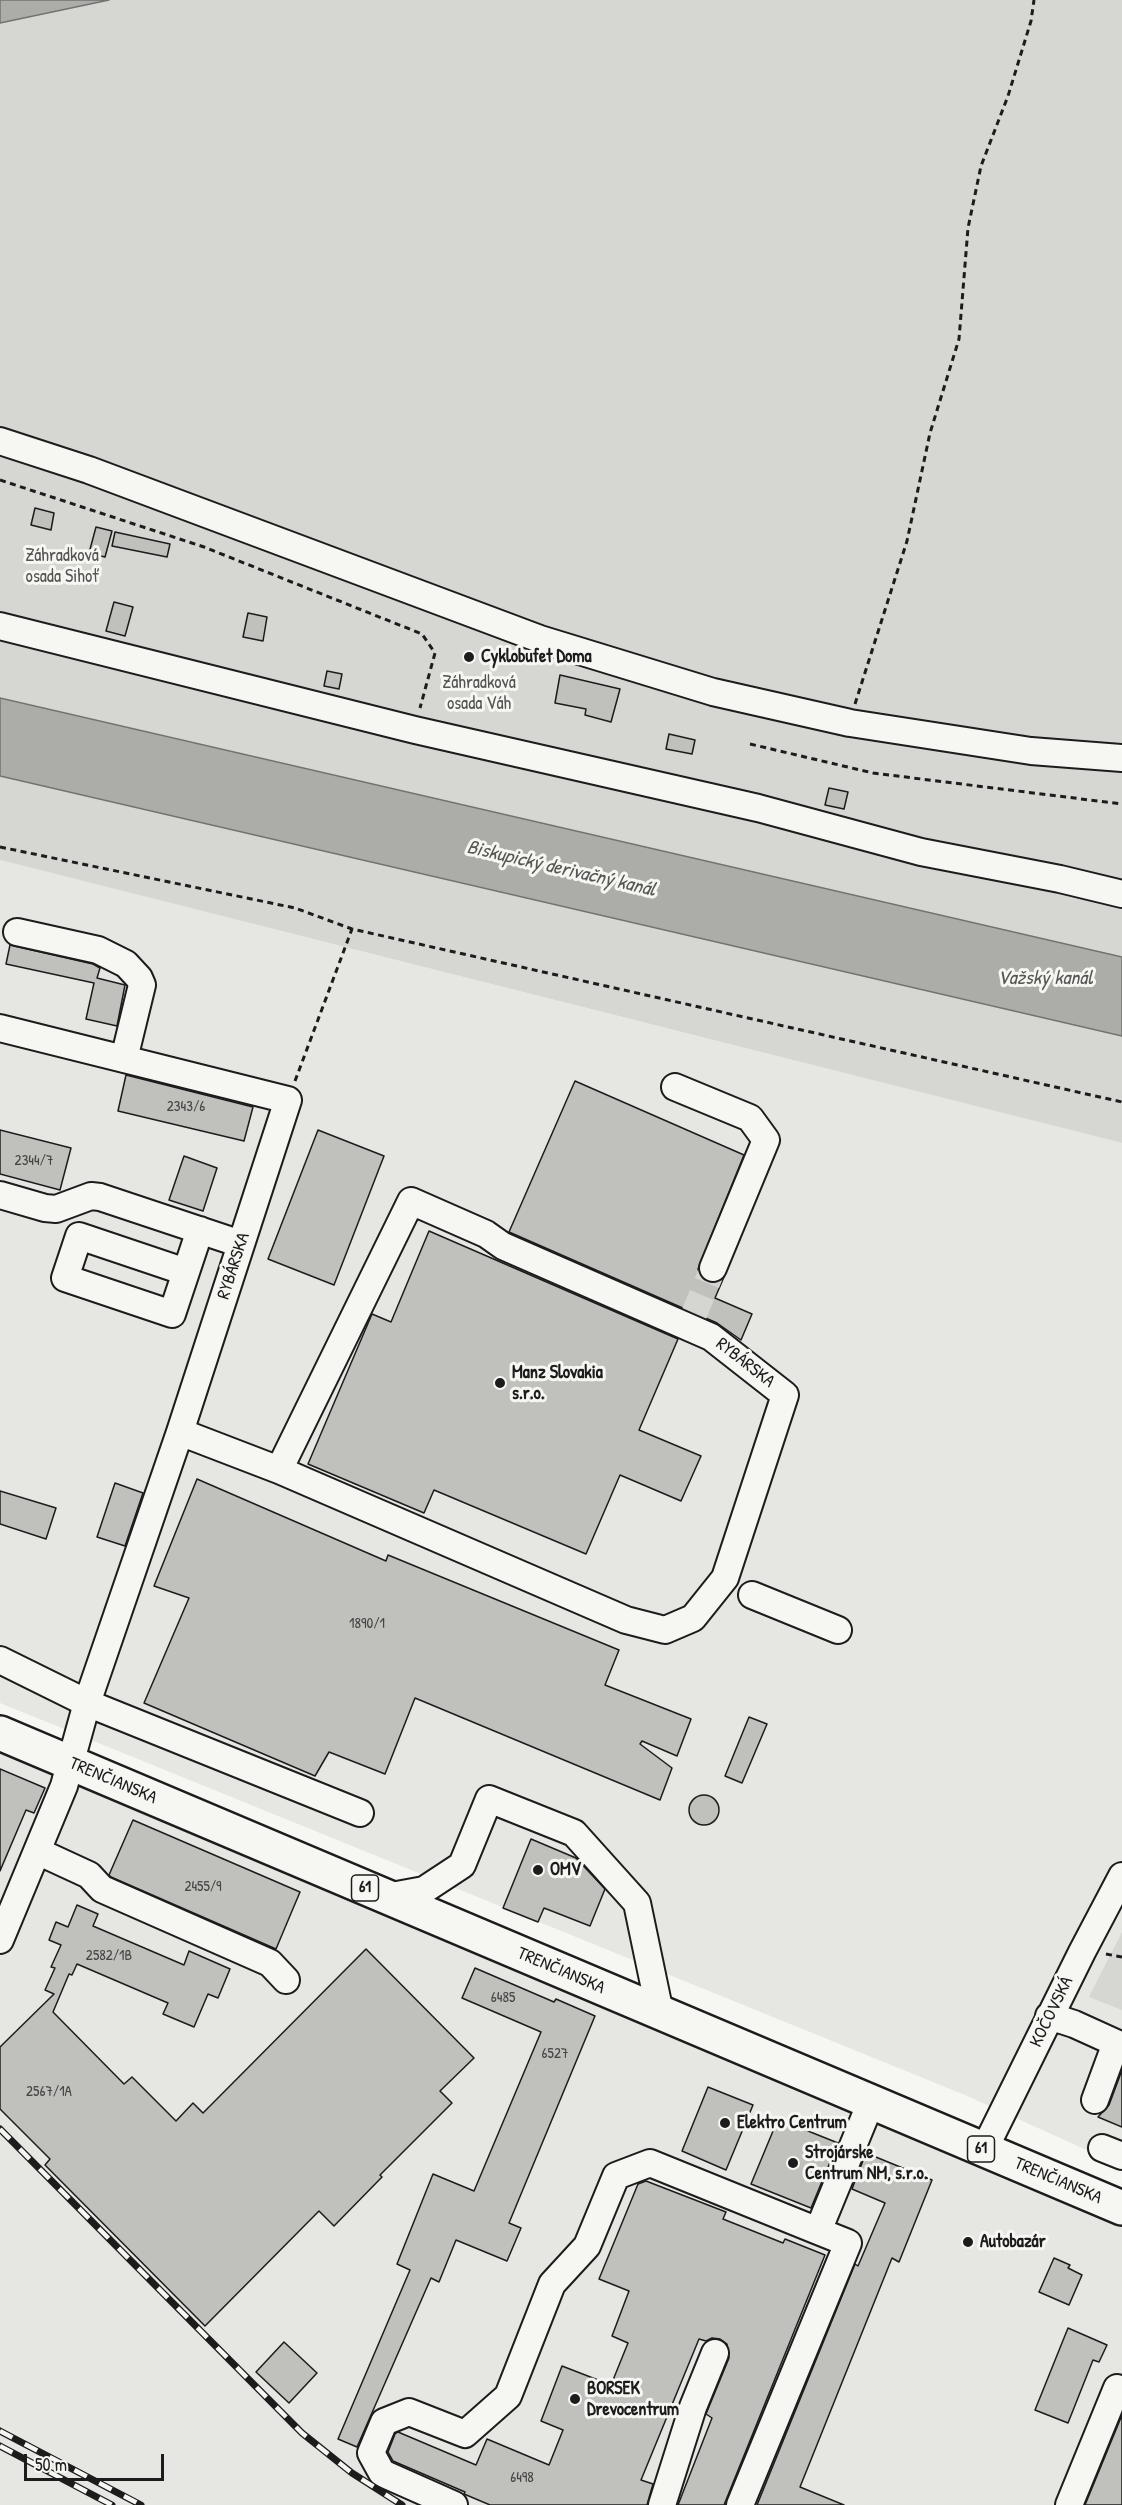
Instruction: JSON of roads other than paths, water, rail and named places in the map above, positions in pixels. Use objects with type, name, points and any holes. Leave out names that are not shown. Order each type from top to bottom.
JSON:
[{"type":"main road","name":"TRENČIANSKA","points":[[0,1733],[1122,2208]]},
{"type":"street","points":[[0,441],[89,470],[540,639],[713,692],[850,723],[1031,751],[1122,758]]},
{"type":"street","points":[[0,626],[415,730],[758,808],[921,852],[1060,879],[1122,894]]},
{"type":"street","points":[[0,1028],[124,1059],[142,985],[140,978],[126,964],[98,950],[17,932]]},
{"type":"street","name":"RYBÁRSKA","points":[[0,1940],[64,1786],[87,1703],[180,1432],[288,1100],[124,1059]]},
{"type":"street","points":[[675,1087],[750,1118],[766,1140],[713,1268]]},
{"type":"street","points":[[0,1195],[56,1209],[91,1196],[100,1197],[241,1244]]},
{"type":"street","name":"RYBÁRSKA","points":[[180,1432],[279,1470],[626,1620],[665,1630],[693,1618],[725,1578],[785,1395],[690,1323],[503,1246],[486,1234],[411,1201],[279,1470]]},
{"type":"street","points":[[186,1272],[200,1230]]},
{"type":"street","points":[[752,1595],[838,1630]]},
{"type":"street","points":[[0,1660],[87,1703],[360,1813]]},
{"type":"street","points":[[386,1897],[424,1890],[462,1865],[489,1799],[574,1833],[637,1903],[660,2013]]},
{"type":"street","points":[[37,1851],[89,1875],[102,1889],[270,1963],[286,1980]]},
{"type":"street","name":"KOČOVSKÁ","points":[[984,2150],[1049,2016],[1122,1876]]},
{"type":"street","points":[[1049,2016],[1074,2024],[1119,2045],[1095,2100]]},
{"type":"street","points":[[819,2231],[871,2102]]},
{"type":"street","points":[[454,2505],[382,2473],[371,2452],[384,2422],[409,2412],[465,2434],[508,2396],[552,2284],[588,2246],[616,2176],[650,2163],[848,2243],[740,2505]]},
{"type":"street","points":[[662,2505],[693,2407],[715,2353]]},
{"type":"street","points":[[1069,2505],[1117,2388],[1122,2390]]},
{"type":"water","points":[[0,0],[109,0],[0,23]]},
{"type":"water","name":"Važský kanál","points":[[0,698],[1122,957],[1122,1036],[0,776]]},
{"type":"tunnel","points":[[692,1319],[713,1268]]},
{"type":"railway","points":[[0,2129],[302,2433],[352,2473],[402,2505]]},
{"type":"railway","points":[[0,2431],[141,2505]]},
{"type":"railway","points":[[0,2446],[112,2505]]},
{"type":"place","name":"Cyklobufet Doma","points":[[469,657]]},
{"type":"place","name":"Manz Slovakia s.r.o.","points":[[500,1383]]},
{"type":"place","name":"OMV","points":[[538,1870]]},
{"type":"place","name":"Elektro Centrum","points":[[725,2123]]},
{"type":"place","name":"Strojárske Centrum NM, s.r.o.","points":[[793,2163]]},
{"type":"place","name":"Autobazár","points":[[968,2242]]},
{"type":"place","name":"BORSEK Drevocentrum","points":[[575,2399]]},
{"type":"park label","name":"Záhradková osada Sihoť","points":[[62,566]]},
{"type":"park label","name":"Záhradková osada Váh","points":[[479,693]]},
{"type":"water label","name":"Biskupický derivačný kanál","points":[[561,869]]}]
